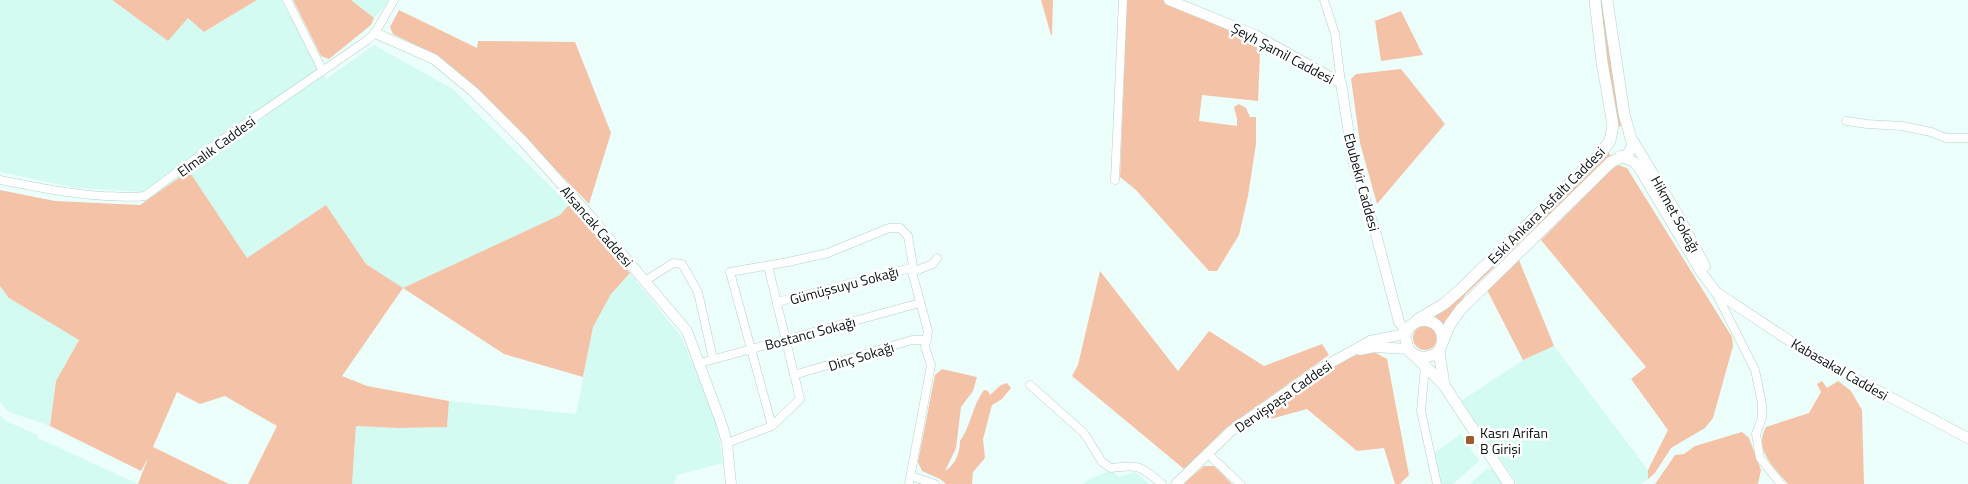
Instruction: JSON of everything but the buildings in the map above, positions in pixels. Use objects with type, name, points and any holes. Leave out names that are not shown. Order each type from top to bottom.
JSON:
[{"type":"main road","name":"Eski Ankara Asfaltı Caddesi","points":[[1405,333],[1412,323],[1444,304],[1460,290],[1586,168],[1610,141],[1613,125],[1602,62],[1595,0]]},
{"type":"main road","points":[[1607,0],[1624,114],[1632,138],[1632,149],[1628,155],[1620,156],[1612,151],[1610,141],[1618,132],[1626,133],[1632,138]]},
{"type":"main road","name":"Eski Ankara Asfaltı Caddesi","points":[[1440,348],[1450,324],[1475,294],[1516,257],[1611,162],[1620,156]]},
{"type":"main road","points":[[1409,351],[1422,358],[1434,355],[1440,348],[1443,339],[1439,328],[1429,320],[1417,320]]},
{"type":"main road","points":[[1405,333],[1404,340],[1409,351],[1444,385],[1509,484]]},
{"type":"main road","points":[[1440,348],[1444,385]]},
{"type":"street","points":[[287,0],[323,71]]},
{"type":"street","name":"Elmalık Caddesi","points":[[0,180],[87,195],[145,196],[157,189],[207,150],[375,33],[394,0]]},
{"type":"street","points":[[1115,180],[1123,0]]},
{"type":"street","name":"Şeyh Şamil Caddesi","points":[[1169,0],[1255,35],[1341,83]]},
{"type":"street","name":"Ebubekir Caddesi","points":[[1324,0],[1335,34],[1353,160],[1377,238],[1392,300],[1399,322],[1405,333]]},
{"type":"street","name":"Alsancak Caddesi","points":[[375,33],[434,59],[474,92],[523,141],[590,216],[687,331],[727,442],[730,484]]},
{"type":"street","points":[[1846,121],[1902,126],[1931,132],[1946,138],[1968,138]]},
{"type":"street","name":"Hikmet Sokağı","points":[[1632,138],[1678,215],[1755,370],[1762,404],[1762,418],[1756,434],[1760,458],[1781,484]]},
{"type":"street","name":"Hikmet Sokağı","points":[[1620,156],[1634,162],[1639,168],[1701,272],[1716,292]]},
{"type":"street","points":[[772,426],[730,272],[828,253],[889,228],[900,228],[908,236],[913,266],[911,270],[928,331],[925,347],[931,365],[910,480],[936,484]]},
{"type":"street","name":"Gümüşsuyu Sokağı","points":[[777,302],[933,264],[937,258]]},
{"type":"street","points":[[645,281],[673,263],[682,264],[698,292],[713,359]]},
{"type":"street","points":[[727,442],[772,426],[800,399],[768,266]]},
{"type":"street","name":"Kabasakal Caddesi","points":[[1716,292],[1829,365],[1968,438]]},
{"type":"street","name":"Bostancı Sokağı","points":[[700,363],[920,303]]},
{"type":"street","name":"Dervişpaşa Caddesi","points":[[1176,484],[1231,432],[1342,355],[1370,341],[1405,333]]},
{"type":"street","name":"Dinç Sokağı","points":[[794,376],[912,340],[927,340]]},
{"type":"street","points":[[1342,355],[1374,347],[1409,351]]},
{"type":"street","points":[[1425,366],[1422,411],[1437,484]]},
{"type":"street","points":[[1030,385],[1084,433],[1102,462],[1111,468],[1132,465],[1145,469],[1162,484]]},
{"type":"street","points":[[1208,454],[1240,484]]},
{"type":"shaded area","points":[[0,0],[111,0],[168,40],[189,17],[205,32],[257,0],[281,0],[326,79],[374,45],[453,89],[569,205],[560,215],[403,288],[366,264],[326,206],[247,258],[189,171],[148,201],[142,192],[76,188],[0,172]]},
{"type":"shaded area","points":[[112,0],[257,0],[204,32],[188,18],[168,41]]},
{"type":"shaded area","points":[[293,0],[351,0],[374,18],[371,25],[329,59],[321,56]]},
{"type":"shaded area","points":[[351,0],[388,0],[374,18]]},
{"type":"shaded area","points":[[1041,0],[1053,0],[1052,35],[1051,35]]},
{"type":"shaded area","points":[[1127,0],[1162,0],[1254,42],[1260,54],[1258,101],[1202,95],[1199,121],[1237,126],[1234,107],[1239,104],[1246,108],[1250,117],[1256,117],[1256,144],[1248,196],[1239,235],[1217,271],[1209,271],[1136,190],[1120,177]]},
{"type":"shaded area","points":[[1599,0],[1603,0],[1606,34],[1622,126],[1617,127]]},
{"type":"shaded area","points":[[399,10],[477,48],[478,41],[575,42],[611,133],[589,204],[478,89],[436,55],[393,34],[390,27]]},
{"type":"shaded area","points":[[1401,11],[1423,55],[1381,61],[1375,21]]},
{"type":"shaded area","points":[[1401,69],[1445,124],[1377,204],[1360,143],[1351,79],[1356,74]]},
{"type":"shaded area","points":[[1608,152],[1611,156],[1466,294],[1444,325],[1434,317],[1445,310]]},
{"type":"shaded area","points":[[1618,165],[1627,168],[1732,337],[1733,346],[1713,418],[1705,428],[1671,448],[1655,473],[1648,479],[1648,470],[1668,430],[1631,379],[1646,367],[1541,240]]},
{"type":"shaded area","points":[[189,171],[247,258],[326,205],[366,264],[403,288],[342,376],[367,386],[449,401],[447,427],[398,428],[356,426],[352,484],[248,484],[277,426],[225,396],[200,404],[177,392],[153,447],[229,484],[138,484],[148,458],[141,471],[50,426],[56,381],[79,340],[9,298],[0,286],[0,190],[55,201],[140,205]]},
{"type":"shaded area","points":[[569,205],[630,273],[611,294],[593,327],[583,377],[504,354],[403,288],[560,215]]},
{"type":"shaded area","points":[[1519,260],[1554,346],[1523,360],[1487,290]]},
{"type":"shaded area","points":[[1100,271],[1178,371],[1209,331],[1264,366],[1322,344],[1329,355],[1227,427],[1184,469],[1072,376],[1078,365]]},
{"type":"shaded area","points":[[630,273],[680,335],[716,416],[723,463],[677,475],[674,484],[352,484],[356,426],[398,428],[447,427],[449,401],[576,414],[593,327],[611,294]]},
{"type":"shaded area","points":[[0,286],[9,298],[79,339],[56,381],[50,426],[9,412],[0,402]]},
{"type":"shaded area","points":[[1420,326],[1430,326],[1437,333],[1437,343],[1430,350],[1420,350],[1413,343],[1413,333]]},
{"type":"shaded area","points":[[1554,346],[1648,470],[1648,479],[1641,484],[1517,484],[1461,401],[1523,360]]},
{"type":"shaded area","points":[[1362,353],[1376,353],[1387,359],[1409,475],[1400,484],[1395,484],[1384,448],[1357,451],[1307,409],[1267,420],[1262,417],[1341,361]]},
{"type":"shaded area","points":[[942,369],[977,377],[973,391],[961,407],[956,448],[945,471],[956,458],[960,441],[984,390],[988,391],[990,395],[1001,385],[1007,383],[1011,388],[1002,399],[992,405],[983,439],[985,458],[973,472],[972,484],[946,484],[940,479],[922,471],[918,462],[935,375]]},
{"type":"shaded area","points":[[1822,381],[1827,388],[1838,381],[1851,391],[1862,410],[1864,484],[1788,484],[1771,464],[1764,450],[1762,443],[1766,427],[1809,413],[1821,392],[1817,384]]},
{"type":"shaded area","points":[[0,415],[6,421],[38,435],[38,438],[138,484],[0,484]]},
{"type":"shaded area","points":[[1742,432],[1749,438],[1761,470],[1758,484],[1655,484],[1675,455],[1684,454],[1695,446]]},
{"type":"shaded area","points":[[1461,434],[1479,461],[1453,484],[1442,484],[1434,453]]},
{"type":"shaded area","points":[[1204,466],[1214,466],[1232,484],[1183,484]]},
{"type":"shaded area","points":[[1487,468],[1492,469],[1502,484],[1470,484]]},
{"type":"shaded area","points":[[1111,470],[1119,477],[1135,472],[1149,484],[1083,484]]},
{"type":"place","name":"Kasrı Arifan B Girişi","points":[[1470,440]]}]
